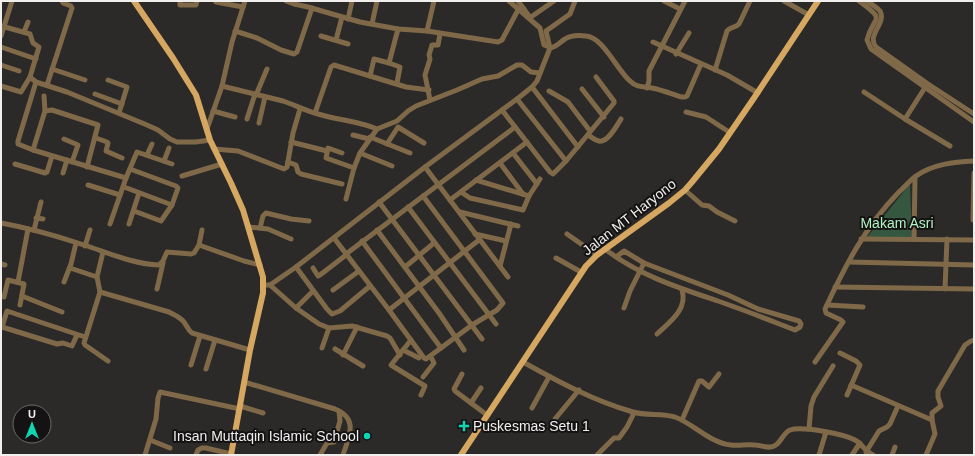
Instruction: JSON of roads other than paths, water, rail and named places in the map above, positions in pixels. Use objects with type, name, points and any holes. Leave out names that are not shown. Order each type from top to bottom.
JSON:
[{"type":"main road","points":[[134,1],[196,95],[210,140],[238,196],[267,285],[263,294],[250,350],[231,455]]},
{"type":"main road","name":"Jalan MT Haryono","points":[[464,454],[487,415],[581,272],[597,255],[684,190],[719,149],[729,132],[758,93],[818,1]]},
{"type":"street","points":[[1,36],[12,1]]},
{"type":"street","points":[[47,85],[72,8],[62,1]]},
{"type":"street","points":[[180,1],[180,5],[196,5],[197,1]]},
{"type":"street","points":[[206,130],[222,86],[235,31],[245,1]]},
{"type":"street","points":[[286,1],[348,19],[398,29],[427,31],[500,42],[521,9]]},
{"type":"street","points":[[348,19],[352,1]]},
{"type":"street","points":[[372,24],[377,1]]},
{"type":"street","points":[[427,31],[434,1]]},
{"type":"street","points":[[509,1],[532,17],[554,1]]},
{"type":"street","points":[[419,358],[402,352],[390,338],[357,327],[350,326],[329,328],[314,321],[267,285],[296,267],[379,202],[532,87],[549,47],[546,31],[570,14],[575,1]]},
{"type":"street","points":[[664,1],[680,8]]},
{"type":"street","points":[[647,88],[649,81],[648,72],[685,1]]},
{"type":"street","points":[[716,70],[727,31],[729,28],[739,24],[750,1]]},
{"type":"street","points":[[784,1],[809,15]]},
{"type":"street","points":[[859,1],[876,15],[876,20],[867,40],[868,45],[871,49],[886,56]]},
{"type":"street","points":[[867,1],[877,8],[882,16],[873,39],[873,43],[886,56],[974,122]]},
{"type":"street","points":[[216,2],[243,7]]},
{"type":"street","points":[[520,2],[521,9],[540,28],[544,45],[555,47],[570,36],[588,36],[597,41],[613,59],[624,76],[631,83],[639,87],[686,97],[701,64]]},
{"type":"street","points":[[235,31],[294,54],[300,44],[312,8]]},
{"type":"street","points":[[336,40],[342,17]]},
{"type":"street","points":[[24,32],[28,22]]},
{"type":"street","points":[[1,86],[21,92],[30,77],[39,47],[32,43],[30,34],[5,27]]},
{"type":"street","points":[[389,63],[398,29]]},
{"type":"street","points":[[676,54],[689,33]]},
{"type":"street","points":[[430,100],[426,72],[432,45],[438,45],[440,34]]},
{"type":"street","points":[[321,36],[348,44]]},
{"type":"street","points":[[653,42],[660,47],[716,70],[758,93]]},
{"type":"street","points":[[1,47],[36,59]]},
{"type":"street","points":[[370,76],[374,59],[400,67],[397,83]]},
{"type":"street","points":[[1,65],[19,71]]},
{"type":"street","points":[[315,113],[332,66],[334,65],[406,87],[429,90]]},
{"type":"street","points":[[346,199],[354,168],[360,153],[377,129],[398,121],[408,111],[430,100],[482,79],[498,76],[517,65],[524,66],[530,71],[538,73]]},
{"type":"street","points":[[52,68],[85,80]]},
{"type":"street","points":[[246,119],[267,69]]},
{"type":"street","points":[[30,77],[36,82],[119,113],[158,130],[177,142],[210,140]]},
{"type":"street","points":[[502,110],[551,174],[554,174],[604,117],[615,102],[596,77]]},
{"type":"street","points":[[108,80],[127,87],[119,113]]},
{"type":"street","points":[[36,82],[18,142],[19,145],[126,178]]},
{"type":"street","points":[[222,86],[291,103],[300,109],[377,129]]},
{"type":"street","points":[[926,86],[974,114]]},
{"type":"street","points":[[905,119],[926,86]]},
{"type":"street","points":[[532,87],[578,147]]},
{"type":"street","points":[[582,88],[604,117]]},
{"type":"street","points":[[549,91],[568,102],[589,133],[599,141],[604,140],[609,136],[621,119]]},
{"type":"street","points":[[864,92],[950,146]]},
{"type":"street","points":[[95,94],[122,104]]},
{"type":"street","points":[[34,150],[45,111],[44,96]]},
{"type":"street","points":[[259,123],[265,97]]},
{"type":"street","points":[[517,99],[566,161]]},
{"type":"street","points":[[214,149],[238,151],[282,169],[287,167],[291,142],[300,109]]},
{"type":"street","points":[[45,111],[52,110],[98,125],[96,138],[87,167]]},
{"type":"street","points":[[212,111],[235,116]]},
{"type":"street","points":[[686,112],[706,117],[729,132]]},
{"type":"street","points":[[313,268],[318,276],[320,276],[377,230],[515,126]]},
{"type":"street","points":[[387,144],[398,127],[424,143]]},
{"type":"street","points":[[353,135],[370,138],[410,153]]},
{"type":"street","points":[[96,138],[108,142],[107,152],[122,158]]},
{"type":"street","points":[[63,173],[78,144],[64,139]]},
{"type":"street","points":[[291,142],[327,151],[328,148],[342,153]]},
{"type":"street","points":[[450,200],[527,142]]},
{"type":"street","points":[[147,155],[152,144]]},
{"type":"street","points":[[164,161],[169,148]]},
{"type":"street","points":[[327,151],[327,159],[354,168]]},
{"type":"street","points":[[110,224],[137,152],[172,164]]},
{"type":"street","points":[[360,153],[392,166]]},
{"type":"street","points":[[461,192],[470,198],[522,211],[538,181],[513,153]]},
{"type":"street","points":[[15,164],[45,173],[47,172],[52,156]]},
{"type":"street","points":[[815,362],[843,322],[825,312],[835,287],[861,239],[886,206],[915,176],[943,164],[974,160]]},
{"type":"street","points":[[288,162],[296,165],[298,172],[301,174],[342,184]]},
{"type":"street","points":[[500,163],[523,194]]},
{"type":"street","points":[[182,176],[222,164]]},
{"type":"street","points":[[425,167],[508,277]]},
{"type":"street","points":[[130,169],[177,186],[178,188],[172,205],[161,221],[134,211]]},
{"type":"street","points":[[974,173],[974,220]]},
{"type":"street","points":[[914,239],[915,176]]},
{"type":"street","points":[[476,180],[529,196]]},
{"type":"street","points":[[88,185],[120,195]]},
{"type":"street","points":[[124,187],[172,205]]},
{"type":"street","points":[[684,190],[702,205],[709,206],[735,221]]},
{"type":"street","points":[[129,224],[139,193]]},
{"type":"street","points":[[334,238],[424,358],[426,359],[431,357],[472,325],[497,310],[503,302],[423,196]]},
{"type":"street","points":[[18,282],[31,229],[41,202]]},
{"type":"street","points":[[379,202],[482,339]]},
{"type":"street","points":[[408,207],[496,324]]},
{"type":"street","points":[[460,212],[518,226]]},
{"type":"street","points":[[260,228],[263,216],[266,213],[291,219],[309,221]]},
{"type":"street","points":[[36,218],[43,219]]},
{"type":"street","points":[[1,223],[31,229],[142,264],[159,265],[163,261]]},
{"type":"street","points":[[500,266],[511,224]]},
{"type":"street","points":[[248,227],[268,229],[291,239]]},
{"type":"street","points":[[85,246],[90,230]]},
{"type":"street","points":[[157,289],[163,261],[167,252],[194,253],[199,245],[202,230]]},
{"type":"street","points":[[377,230],[420,286],[464,350]]},
{"type":"street","points":[[476,234],[506,241]]},
{"type":"street","points":[[567,234],[597,255]]},
{"type":"street","points":[[861,239],[974,240]]},
{"type":"street","points":[[945,289],[947,239]]},
{"type":"street","points":[[389,310],[480,240]]},
{"type":"street","points":[[362,242],[441,348]]},
{"type":"street","points":[[64,282],[70,268],[76,243]]},
{"type":"street","points":[[405,267],[434,243]]},
{"type":"street","points":[[199,245],[260,265]]},
{"type":"street","points":[[605,249],[616,257],[640,270],[682,290],[719,301],[795,330],[800,327],[801,324],[799,321],[758,309],[728,295],[644,263],[624,251],[616,257]]},
{"type":"street","points":[[102,252],[96,277],[100,292],[90,328],[84,342],[85,345],[108,361]]},
{"type":"street","points":[[556,258],[581,272]]},
{"type":"street","points":[[849,262],[974,265]]},
{"type":"street","points":[[624,308],[630,291],[644,263]]},
{"type":"street","points":[[296,267],[329,312],[334,314],[340,311],[370,286]]},
{"type":"street","points":[[70,268],[96,277]]},
{"type":"street","points":[[333,290],[359,271]]},
{"type":"street","points":[[4,297],[8,280],[24,284],[20,305]]},
{"type":"street","points":[[835,287],[974,289]]},
{"type":"street","points":[[657,334],[679,312],[684,298],[682,290]]},
{"type":"street","points":[[296,308],[313,291]]},
{"type":"street","points":[[100,292],[174,314],[183,321],[190,332],[250,350]]},
{"type":"street","points":[[719,301],[728,295]]},
{"type":"street","points":[[22,296],[62,312]]},
{"type":"street","points":[[827,305],[863,306]]},
{"type":"street","points":[[77,335],[72,346],[63,343],[56,344],[2,326],[6,311],[85,337]]},
{"type":"street","points":[[343,355],[357,327]]},
{"type":"street","points":[[322,348],[329,328]]},
{"type":"street","points":[[191,365],[200,336]]},
{"type":"street","points":[[206,369],[215,340]]},
{"type":"street","points":[[411,340],[391,365],[425,386],[421,395]]},
{"type":"street","points":[[926,455],[935,434],[932,420],[934,411],[941,406],[938,391],[965,345],[974,340]]},
{"type":"street","points":[[335,349],[363,366]]},
{"type":"street","points":[[840,353],[859,363],[860,365],[847,395]]},
{"type":"street","points":[[423,377],[434,363],[431,357]]},
{"type":"street","points":[[522,362],[549,377],[606,403],[634,413],[671,416],[682,420],[713,439],[736,446],[755,444],[771,447],[777,444],[784,434],[791,430],[809,428],[851,438],[860,443],[870,454],[879,431],[890,424],[898,406]]},
{"type":"street","points":[[809,428],[811,406],[814,397],[833,366]]},
{"type":"street","points":[[462,374],[454,390],[487,415]]},
{"type":"street","points":[[682,420],[699,380],[709,387],[719,374]]},
{"type":"street","points":[[532,408],[549,377]]},
{"type":"street","points":[[244,382],[339,411],[346,415],[350,422],[350,428],[343,455]]},
{"type":"street","points":[[851,385],[932,420]]},
{"type":"street","points":[[471,403],[481,388]]},
{"type":"street","points":[[555,419],[579,390]]},
{"type":"street","points":[[145,455],[156,419],[160,392],[263,413]]},
{"type":"street","points":[[322,455],[327,443],[334,442],[340,421],[339,411]]},
{"type":"street","points":[[597,455],[614,438],[619,438],[627,428],[634,413]]},
{"type":"street","points":[[819,455],[826,432]]},
{"type":"street","points":[[150,440],[170,448]]},
{"type":"street","points":[[852,455],[860,443]]},
{"type":"street","points":[[892,455],[896,447]]},
{"type":"street","points":[[196,455],[198,450],[204,448],[231,455]]},
{"type":"place","name":"Puskesmas Setu 1","points":[[464,426]]},
{"type":"place","name":"Insan Muttaqin Islamic School","points":[[367,436]]},
{"type":"park label","name":"Makam Asri","points":[[897,223]]}]
